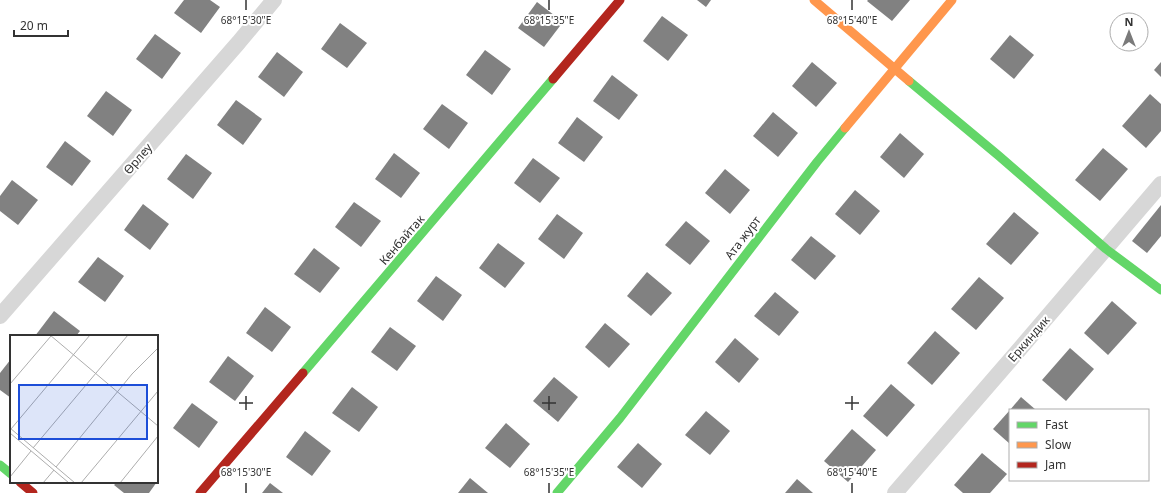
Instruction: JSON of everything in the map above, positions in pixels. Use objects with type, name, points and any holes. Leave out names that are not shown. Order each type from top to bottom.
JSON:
[{"type":"street","name":"Өрлеу","points":[[0,316],[274,0]]},
{"type":"street","name":"Кенбайтак","points":[[200,493],[620,0]]},
{"type":"street","points":[[814,0],[999,156],[1106,249],[1161,290]]},
{"type":"street","name":"Ата журт","points":[[557,493],[620,418],[817,162],[952,0]]},
{"type":"street","name":"Еркиндик","points":[[895,493],[1161,184]]},
{"type":"street","points":[[0,465],[10,473]]},
{"type":"street","points":[[21,483],[33,493]]},
{"type":"building","points":[[184,0],[210,0],[220,7],[201,33],[174,13]]},
{"type":"building","points":[[697,0],[711,0],[706,7]]},
{"type":"building","points":[[910,0],[892,21],[867,1]]},
{"type":"building","points":[[537,2],[563,22],[544,47],[518,28]]},
{"type":"building","points":[[662,16],[688,35],[668,61],[643,41]]},
{"type":"building","points":[[340,23],[367,43],[347,68],[321,49]]},
{"type":"building","points":[[155,34],[181,53],[162,79],[136,59]]},
{"type":"building","points":[[1010,35],[1034,55],[1014,79],[990,59]]},
{"type":"building","points":[[485,50],[511,69],[492,95],[466,75]]},
{"type":"building","points":[[277,52],[303,72],[284,97],[258,77]]},
{"type":"building","points":[[812,62],[837,83],[816,107],[792,86]]},
{"type":"building","points":[[1161,62],[1161,77],[1154,70]]},
{"type":"building","points":[[612,75],[638,95],[619,120],[593,101]]},
{"type":"building","points":[[106,91],[132,110],[113,136],[87,116]]},
{"type":"building","points":[[1150,94],[1161,104],[1161,131],[1146,148],[1122,126]]},
{"type":"building","points":[[236,100],[262,119],[243,145],[217,125]]},
{"type":"building","points":[[442,104],[468,123],[449,149],[423,129]]},
{"type":"building","points":[[773,112],[798,133],[778,157],[753,136]]},
{"type":"building","points":[[577,117],[603,137],[584,162],[558,143]]},
{"type":"building","points":[[900,133],[924,154],[904,178],[880,157]]},
{"type":"building","points":[[65,141],[91,161],[72,186],[46,167]]},
{"type":"building","points":[[1103,148],[1128,169],[1100,201],[1075,180]]},
{"type":"building","points":[[394,153],[420,173],[401,198],[375,179]]},
{"type":"building","points":[[186,154],[212,173],[193,199],[167,179]]},
{"type":"building","points":[[533,158],[560,178],[540,203],[514,183]]},
{"type":"building","points":[[725,169],[750,190],[730,214],[705,193]]},
{"type":"building","points":[[12,180],[38,200],[18,225],[0,211],[0,196]]},
{"type":"building","points":[[855,190],[880,211],[860,235],[835,214]]},
{"type":"building","points":[[354,202],[381,221],[361,247],[335,227]]},
{"type":"building","points":[[143,204],[169,224],[150,250],[124,230]]},
{"type":"building","points":[[1161,205],[1161,236],[1147,253],[1132,241]]},
{"type":"building","points":[[1014,212],[1039,233],[1011,265],[986,244]]},
{"type":"building","points":[[557,214],[583,233],[564,259],[538,239]]},
{"type":"building","points":[[686,221],[710,241],[690,265],[665,245]]},
{"type":"building","points":[[811,236],[836,256],[815,280],[791,260]]},
{"type":"building","points":[[498,243],[525,263],[505,288],[479,268]]},
{"type":"building","points":[[314,248],[340,268],[320,293],[294,274]]},
{"type":"building","points":[[98,257],[124,276],[105,302],[78,282]]},
{"type":"building","points":[[647,272],[672,293],[651,316],[627,296]]},
{"type":"building","points":[[436,276],[462,295],[443,321],[417,301]]},
{"type":"building","points":[[979,277],[1004,298],[976,330],[951,309]]},
{"type":"building","points":[[775,292],[799,312],[779,336],[754,316]]},
{"type":"building","points":[[1112,301],[1137,323],[1108,355],[1084,333]]},
{"type":"building","points":[[265,307],[291,327],[272,352],[246,333]]},
{"type":"building","points":[[54,311],[80,331],[77,335],[36,335]]},
{"type":"building","points":[[605,323],[630,344],[609,368],[585,347]]},
{"type":"building","points":[[390,327],[416,346],[397,371],[371,352]]},
{"type":"building","points":[[935,331],[960,353],[932,385],[907,363]]},
{"type":"building","points":[[735,338],[759,359],[739,383],[715,362]]},
{"type":"building","points":[[1070,348],[1094,369],[1066,401],[1042,380]]},
{"type":"building","points":[[228,356],[254,376],[235,401],[209,382]]},
{"type":"building","points":[[10,360],[10,397],[0,390],[0,373]]},
{"type":"building","points":[[554,377],[578,397],[558,422],[533,401]]},
{"type":"building","points":[[891,384],[915,405],[887,437],[863,416]]},
{"type":"building","points":[[352,387],[378,407],[359,432],[332,413]]},
{"type":"building","points":[[1021,397],[1035,409],[1011,409]]},
{"type":"building","points":[[192,403],[218,422],[199,448],[173,428]]},
{"type":"building","points":[[706,411],[730,431],[710,455],[685,435]]},
{"type":"building","points":[[1009,411],[1009,443],[993,429]]},
{"type":"building","points":[[506,423],[530,444],[510,468],[485,448]]},
{"type":"building","points":[[852,429],[876,450],[848,482],[824,461]]},
{"type":"building","points":[[305,431],[331,451],[312,476],[286,457]]},
{"type":"building","points":[[638,443],[662,464],[642,488],[617,467]]},
{"type":"building","points":[[982,453],[1007,474],[990,493],[963,493],[954,485]]},
{"type":"building","points":[[470,478],[488,493],[458,493]]},
{"type":"building","points":[[797,479],[813,493],[785,493]]},
{"type":"building","points":[[116,483],[156,483],[149,493],[124,493],[114,485]]},
{"type":"building","points":[[270,483],[283,493],[262,493]]},
{"type":"traffic: fast","points":[[303,373],[553,79]]},
{"type":"traffic: fast","points":[[909,81],[999,156],[1106,249],[1161,290]]},
{"type":"traffic: fast","points":[[557,493],[620,418],[817,162],[845,128]]},
{"type":"traffic: fast","points":[[0,465],[10,473]]},
{"type":"traffic: slow","points":[[814,0],[909,81]]},
{"type":"traffic: slow","points":[[845,128],[952,0]]},
{"type":"traffic: jam","points":[[553,79],[620,0]]},
{"type":"traffic: jam","points":[[200,493],[303,373]]},
{"type":"traffic: jam","points":[[21,483],[33,493]]}]
